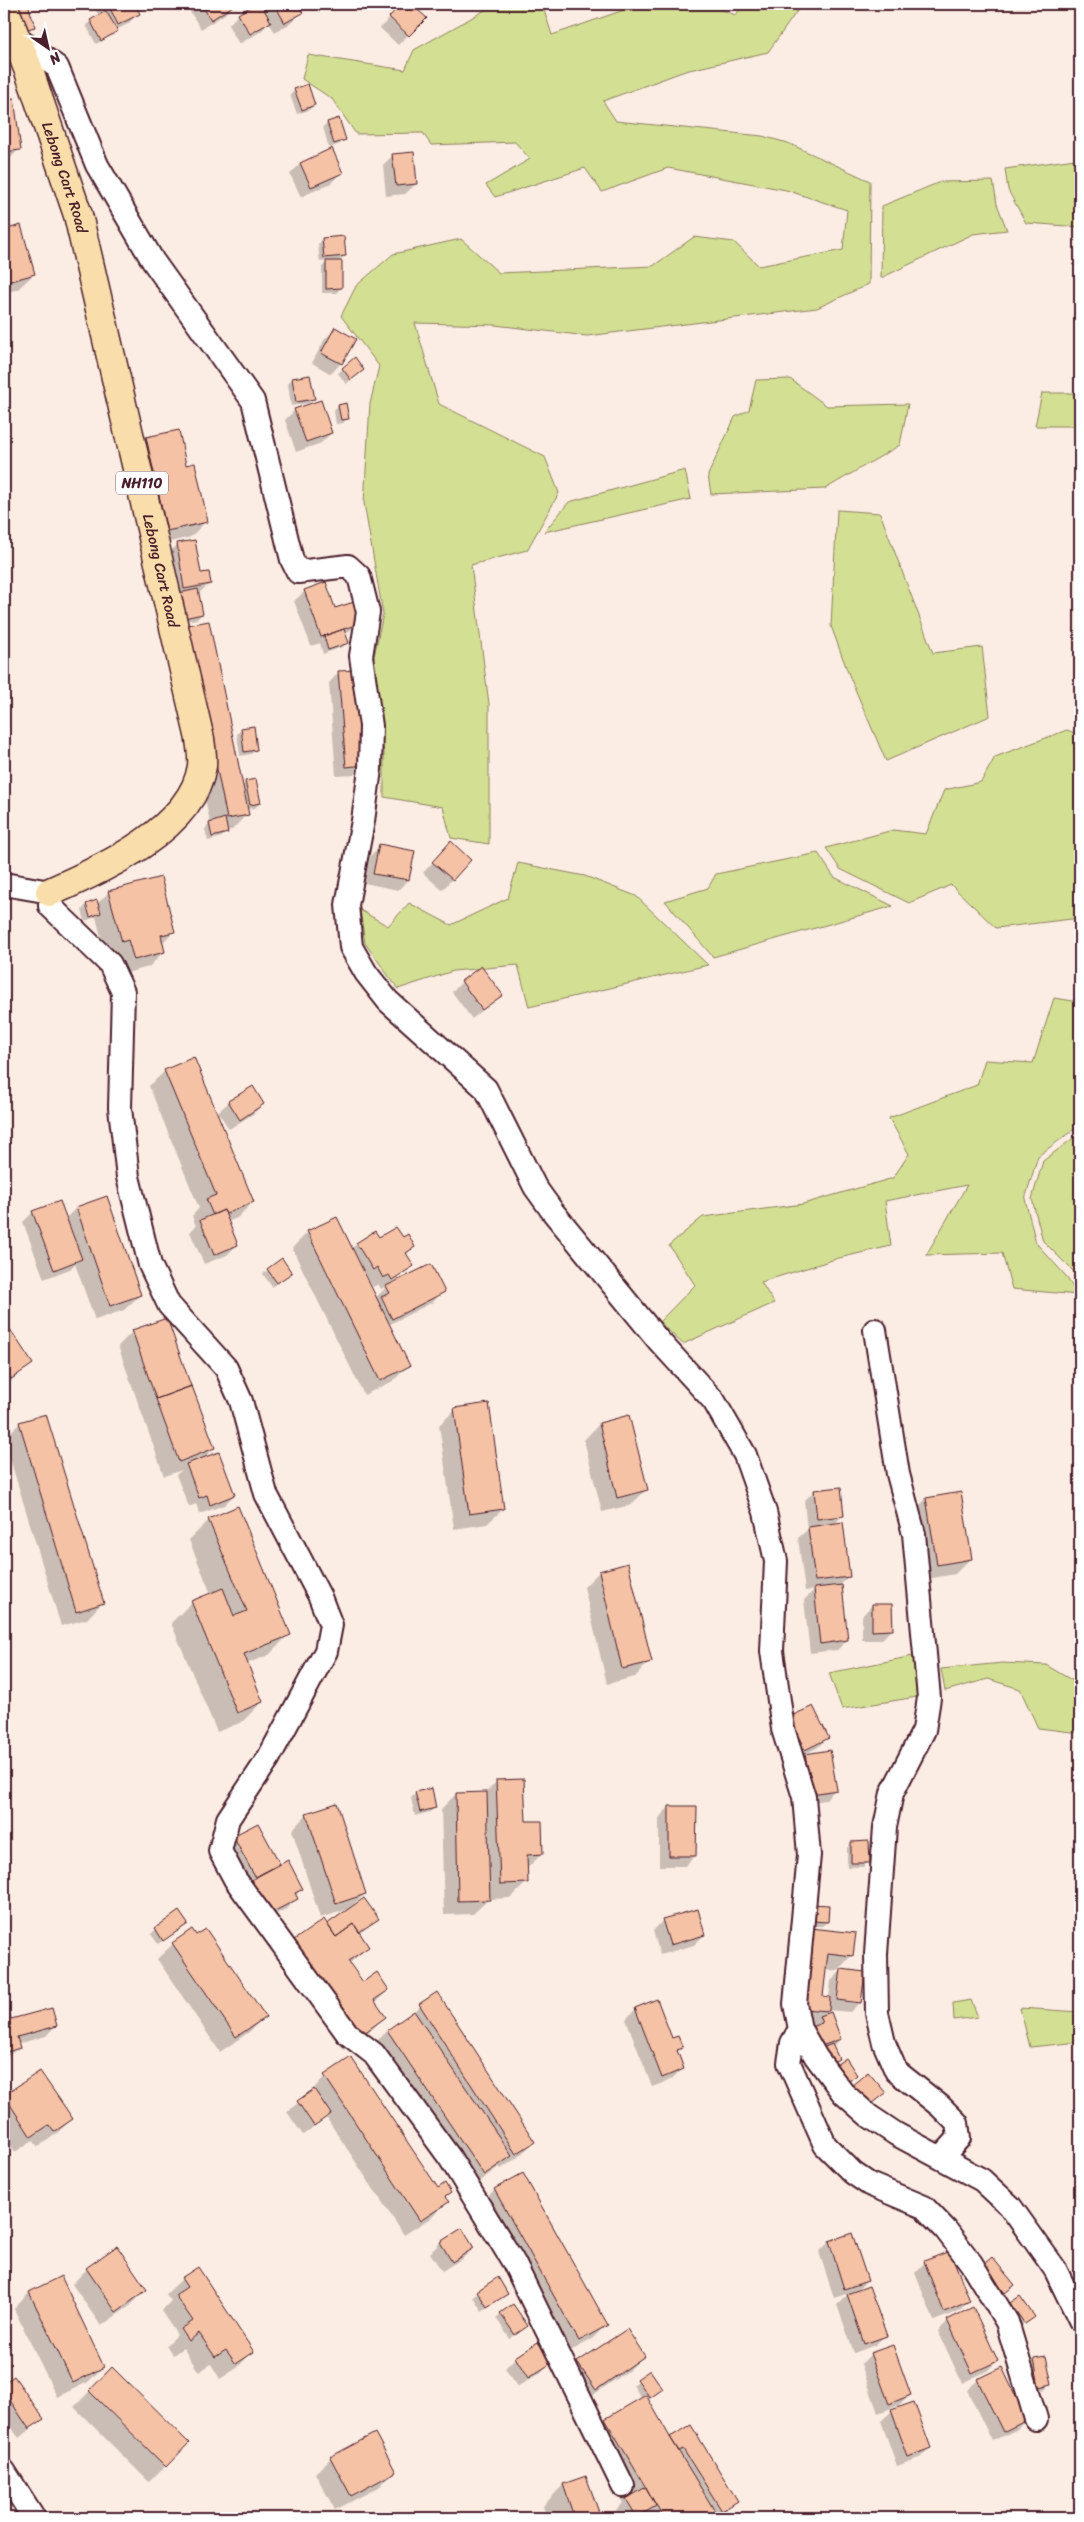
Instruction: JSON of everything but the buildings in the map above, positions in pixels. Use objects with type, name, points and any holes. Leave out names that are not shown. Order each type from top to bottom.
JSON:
[{"type":"highway","name":"Lebong Cart Road","points":[[4,8],[78,215],[200,739],[202,767],[189,800],[148,840],[101,870],[50,892]]},
{"type":"street","points":[[15,37],[57,67],[96,165],[153,261],[253,402],[292,560],[298,572],[348,566],[359,576],[368,612],[361,656],[372,726],[370,769],[363,821],[347,905],[351,947],[366,973],[388,1001],[486,1089],[539,1193],[659,1340],[714,1401],[745,1455],[765,1512],[776,1562],[772,1650],[783,1729],[804,1797],[809,1855],[795,2004],[800,2028],[816,2057],[843,2092],[869,2116],[982,2180],[1010,2206],[1055,2270],[1080,2320]]},
{"type":"street","points":[[4,884],[50,892],[50,906],[110,964],[124,992],[120,1108],[128,1177],[150,1265],[169,1305],[226,1368],[241,1401],[266,1494],[320,1597],[331,1625],[326,1650],[322,1659],[268,1759],[228,1819],[220,1850],[235,1880],[347,2033],[374,2054],[450,2158],[514,2263],[623,2486]]},
{"type":"street","points":[[875,1330],[898,1474],[914,1534],[930,1698],[924,1730],[892,1793],[886,1827],[876,1954],[878,2013],[884,2043],[896,2071],[940,2106],[957,2123],[958,2138],[942,2157]]},
{"type":"street","points":[[800,2028],[792,2043],[789,2063],[825,2146],[853,2174],[869,2184],[924,2208],[946,2230],[971,2263],[1007,2322],[1036,2419]]},
{"type":"street","points":[[4,2471],[34,2518]]},
{"type":"green space","points":[[496,4],[542,4],[552,35],[641,4],[705,4],[736,15],[743,4],[802,4],[768,52],[685,71],[603,101],[616,121],[762,136],[788,143],[870,181],[869,284],[817,308],[587,336],[495,325],[415,323],[439,404],[545,457],[559,493],[527,550],[471,565],[489,704],[489,844],[451,838],[443,807],[384,797],[384,754],[373,661],[383,614],[364,503],[370,404],[379,366],[341,316],[356,286],[393,254],[461,239],[499,273],[653,266],[694,237],[734,242],[759,266],[843,250],[847,210],[786,190],[668,168],[602,192],[585,168],[495,197],[486,185],[530,159],[515,142],[431,145],[423,133],[356,134],[332,99],[302,79],[308,55],[405,70],[414,50]]},
{"type":"green space","points":[[1080,131],[1080,227],[1026,223],[1008,190],[1005,169],[1075,159]]},
{"type":"green space","points":[[993,181],[997,204],[1007,230],[973,234],[881,278],[882,206],[940,182]]},
{"type":"green space","points":[[790,379],[827,406],[908,404],[900,445],[825,489],[711,494],[708,475],[735,417],[749,410],[756,380]]},
{"type":"green space","points":[[1042,393],[1080,393],[1080,426],[1035,426]]},
{"type":"green space","points":[[685,470],[691,499],[544,532],[569,502]]},
{"type":"green space","points":[[837,510],[880,513],[933,653],[982,647],[990,716],[886,761],[849,675],[831,626]]},
{"type":"green space","points":[[1067,730],[1080,735],[1080,918],[996,928],[951,885],[909,903],[840,869],[826,848],[893,830],[926,834],[944,790],[981,782],[995,757]]},
{"type":"green space","points":[[818,853],[834,877],[893,906],[713,957],[665,901],[708,888],[716,874]]},
{"type":"green space","points":[[518,863],[585,876],[636,896],[708,965],[529,1007],[518,965],[453,971],[398,989],[365,943],[360,910],[388,926],[409,903],[451,925],[508,898]]},
{"type":"green space","points":[[1054,998],[1080,1002],[1080,1125],[1038,1156],[1025,1199],[1036,1243],[1065,1275],[1078,1295],[1012,1289],[1002,1253],[926,1255],[967,1185],[885,1201],[891,1246],[839,1258],[761,1282],[774,1303],[683,1344],[659,1322],[695,1285],[669,1245],[703,1217],[803,1204],[893,1178],[909,1154],[889,1118],[977,1085],[985,1060],[1033,1063]]},
{"type":"green space","points":[[1080,1133],[1080,1191],[1077,1224],[1080,1226],[1080,1278],[1043,1241],[1032,1199],[1043,1161]]},
{"type":"green space","points":[[913,1656],[917,1697],[842,1709],[829,1673]]},
{"type":"green space","points":[[1002,1663],[1046,1665],[1080,1685],[1080,1733],[1038,1728],[1020,1689],[988,1679],[945,1691],[941,1669]]},
{"type":"green space","points":[[971,2000],[978,2017],[954,2020],[953,2003]]},
{"type":"green space","points":[[1020,2008],[1080,2012],[1080,2042],[1030,2047]]}]
